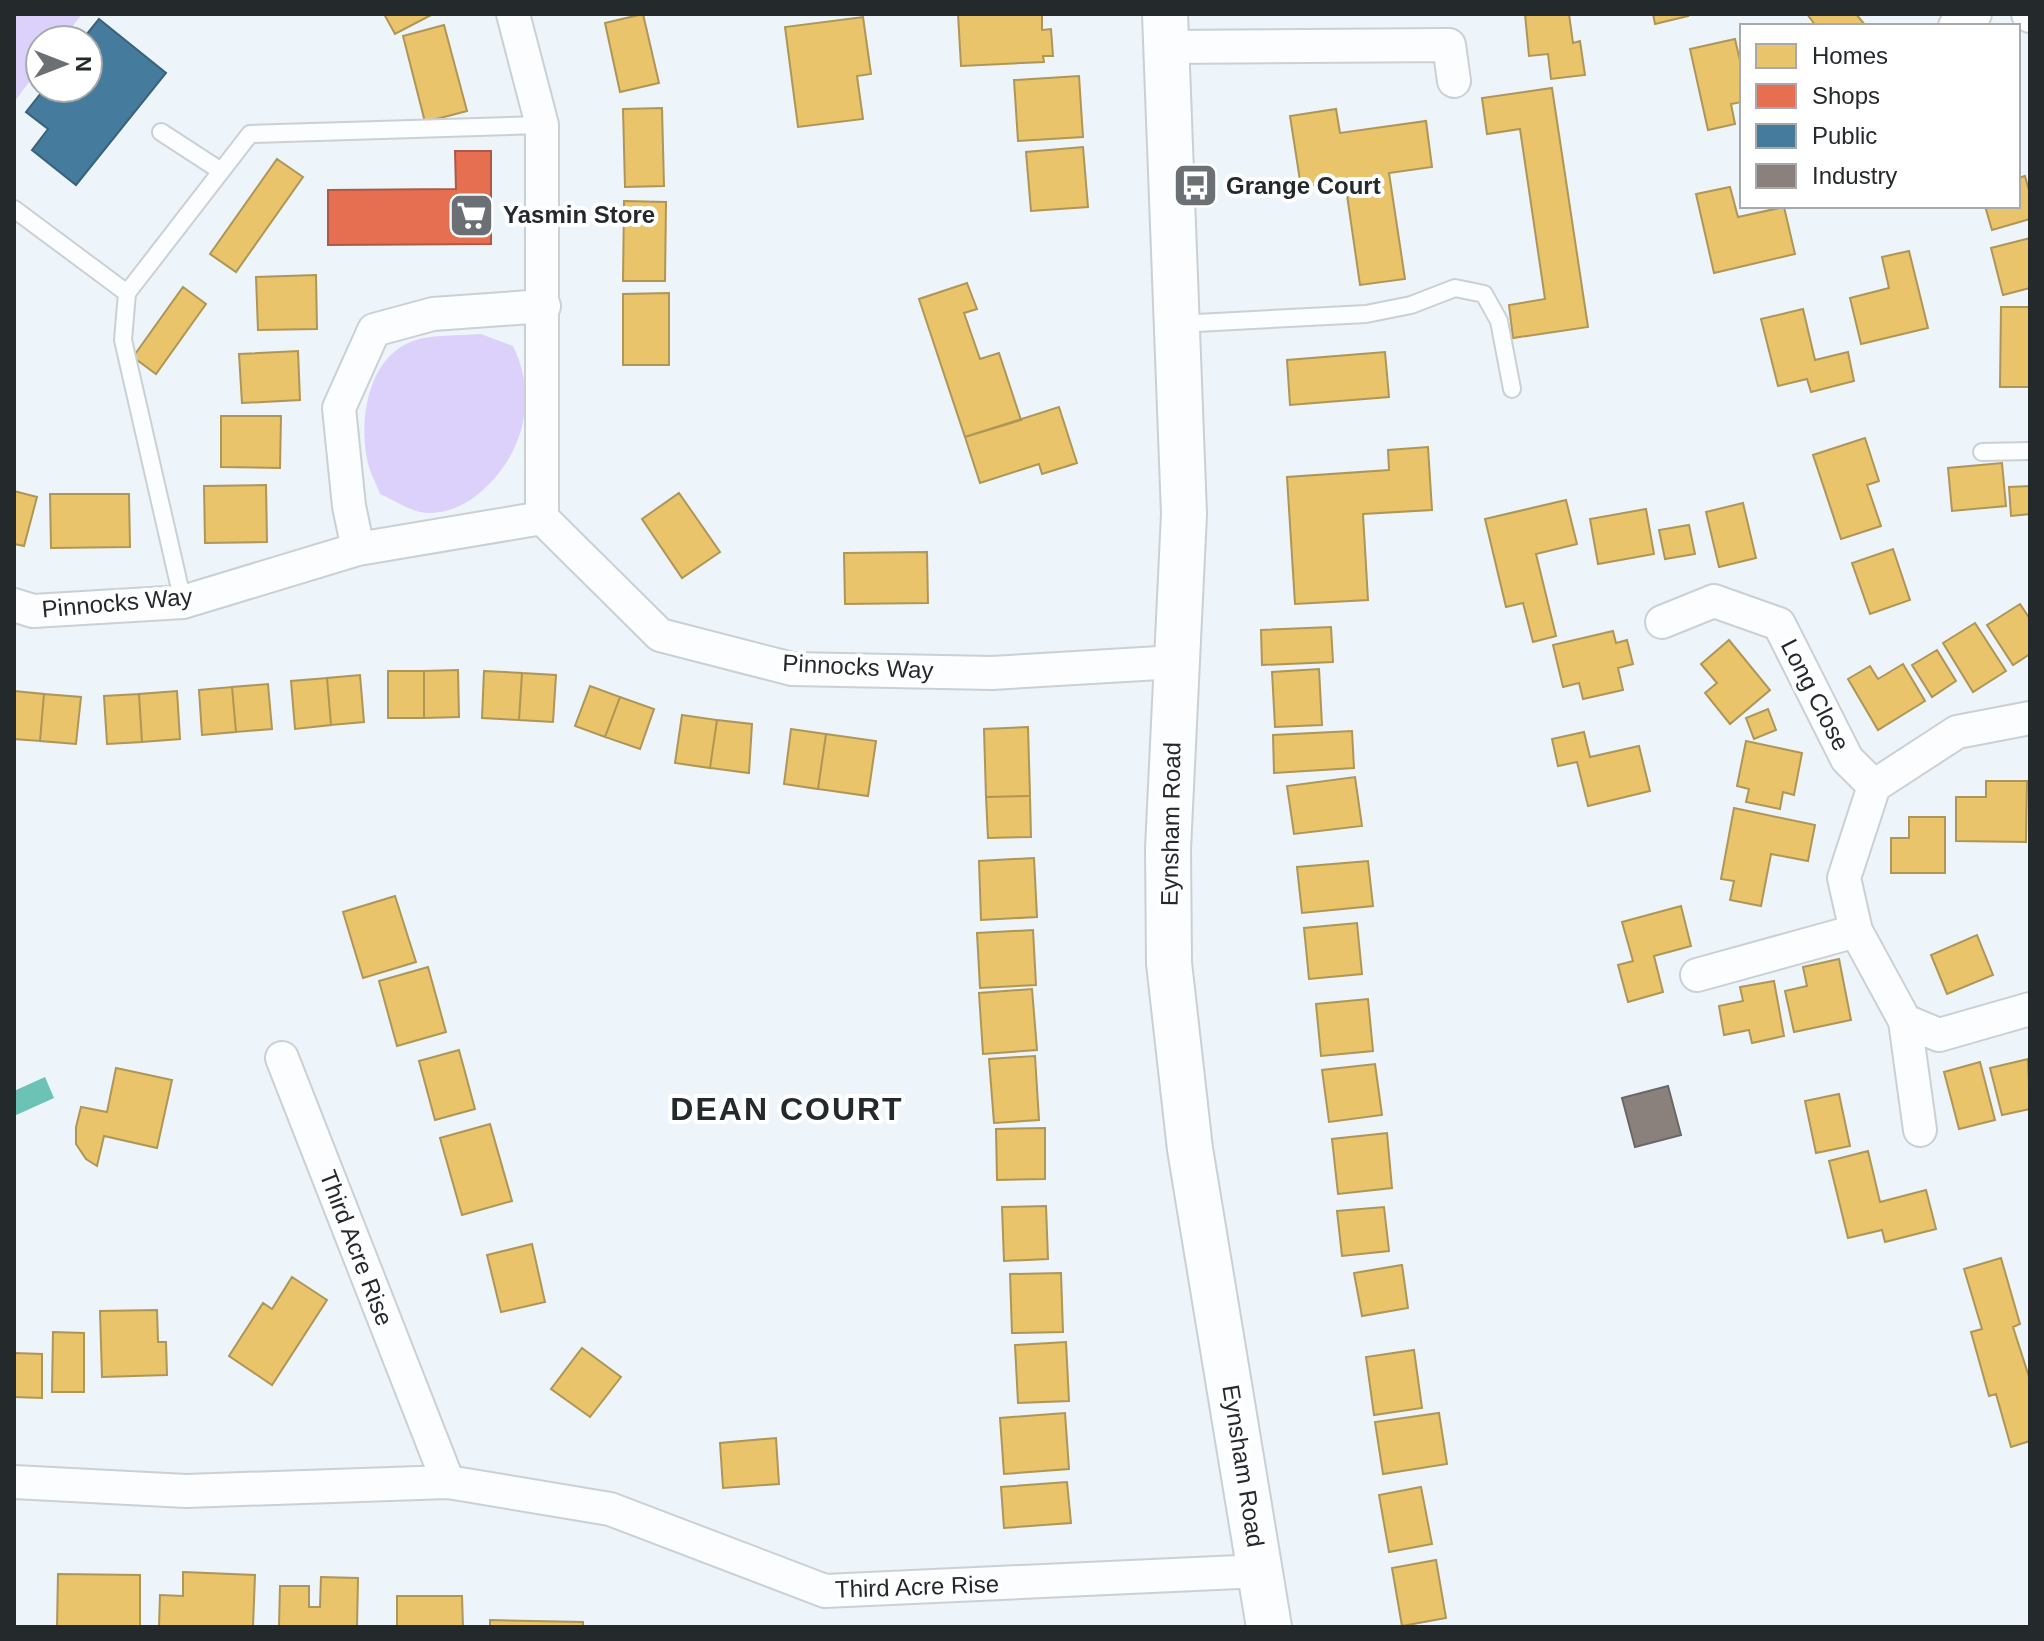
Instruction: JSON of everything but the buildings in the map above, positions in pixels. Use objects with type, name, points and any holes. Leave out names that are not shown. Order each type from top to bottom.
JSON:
[{"type":"main road","name":"Eynsham Road","points":[[1165,31],[1184,514],[1168,849],[1169,963],[1190,1149],[1269,1627]]},
{"type":"street","points":[[513,14],[542,125],[542,518]]},
{"type":"street","points":[[1165,31],[1449,45],[1454,81]]},
{"type":"street","points":[[358,549],[349,506],[339,408],[374,330],[433,314],[544,306]]},
{"type":"street","name":"Pinnocks Way","points":[[14,605],[33,611],[183,602],[358,549],[542,518],[660,635],[792,669],[992,673],[1176,662]]},
{"type":"street","name":"Long Close","points":[[1662,622],[1714,601],[1779,624],[1847,759],[1874,786]]},
{"type":"street","points":[[1920,1130],[1905,1021],[1856,931],[1844,878],[1874,786],[1957,732],[2030,718]]},
{"type":"street","points":[[1697,975],[1856,931]]},
{"type":"street","points":[[1905,1021],[1939,1035],[2030,1009]]},
{"type":"street","name":"Third Acre Rise","points":[[282,1058],[448,1482]]},
{"type":"street","name":"Third Acre Rise","points":[[14,1482],[186,1491],[448,1482],[610,1509],[825,1591],[1260,1571]]},
{"type":"lane","points":[[183,602],[123,340],[127,293],[250,134],[542,125]]},
{"type":"lane","points":[[161,132],[221,171]]},
{"type":"lane","points":[[14,209],[127,293]]},
{"type":"lane","points":[[1177,324],[1366,314],[1411,305],[1455,288],[1484,294],[1499,321],[1512,389]]},
{"type":"lane","points":[[1982,452],[2030,451]]},
{"type":"shaded area","points":[[14,14],[82,14],[74,24],[24,24],[24,89],[14,102]]},
{"type":"shaded area","points":[[481,334],[513,346],[525,386],[522,426],[506,464],[477,495],[443,512],[420,512],[380,494],[368,463],[364,426],[370,391],[377,375],[398,349],[413,341],[438,336]]},
{"type":"shaded area","points":[[45,1077],[54,1098],[14,1116],[14,1091]]},
{"type":"place","name":"Grange Court","points":[[1195,186]]},
{"type":"place","name":"Yasmin Store","points":[[472,215]]},
{"type":"district","name":"DEAN COURT","points":[[787,1109]]}]
